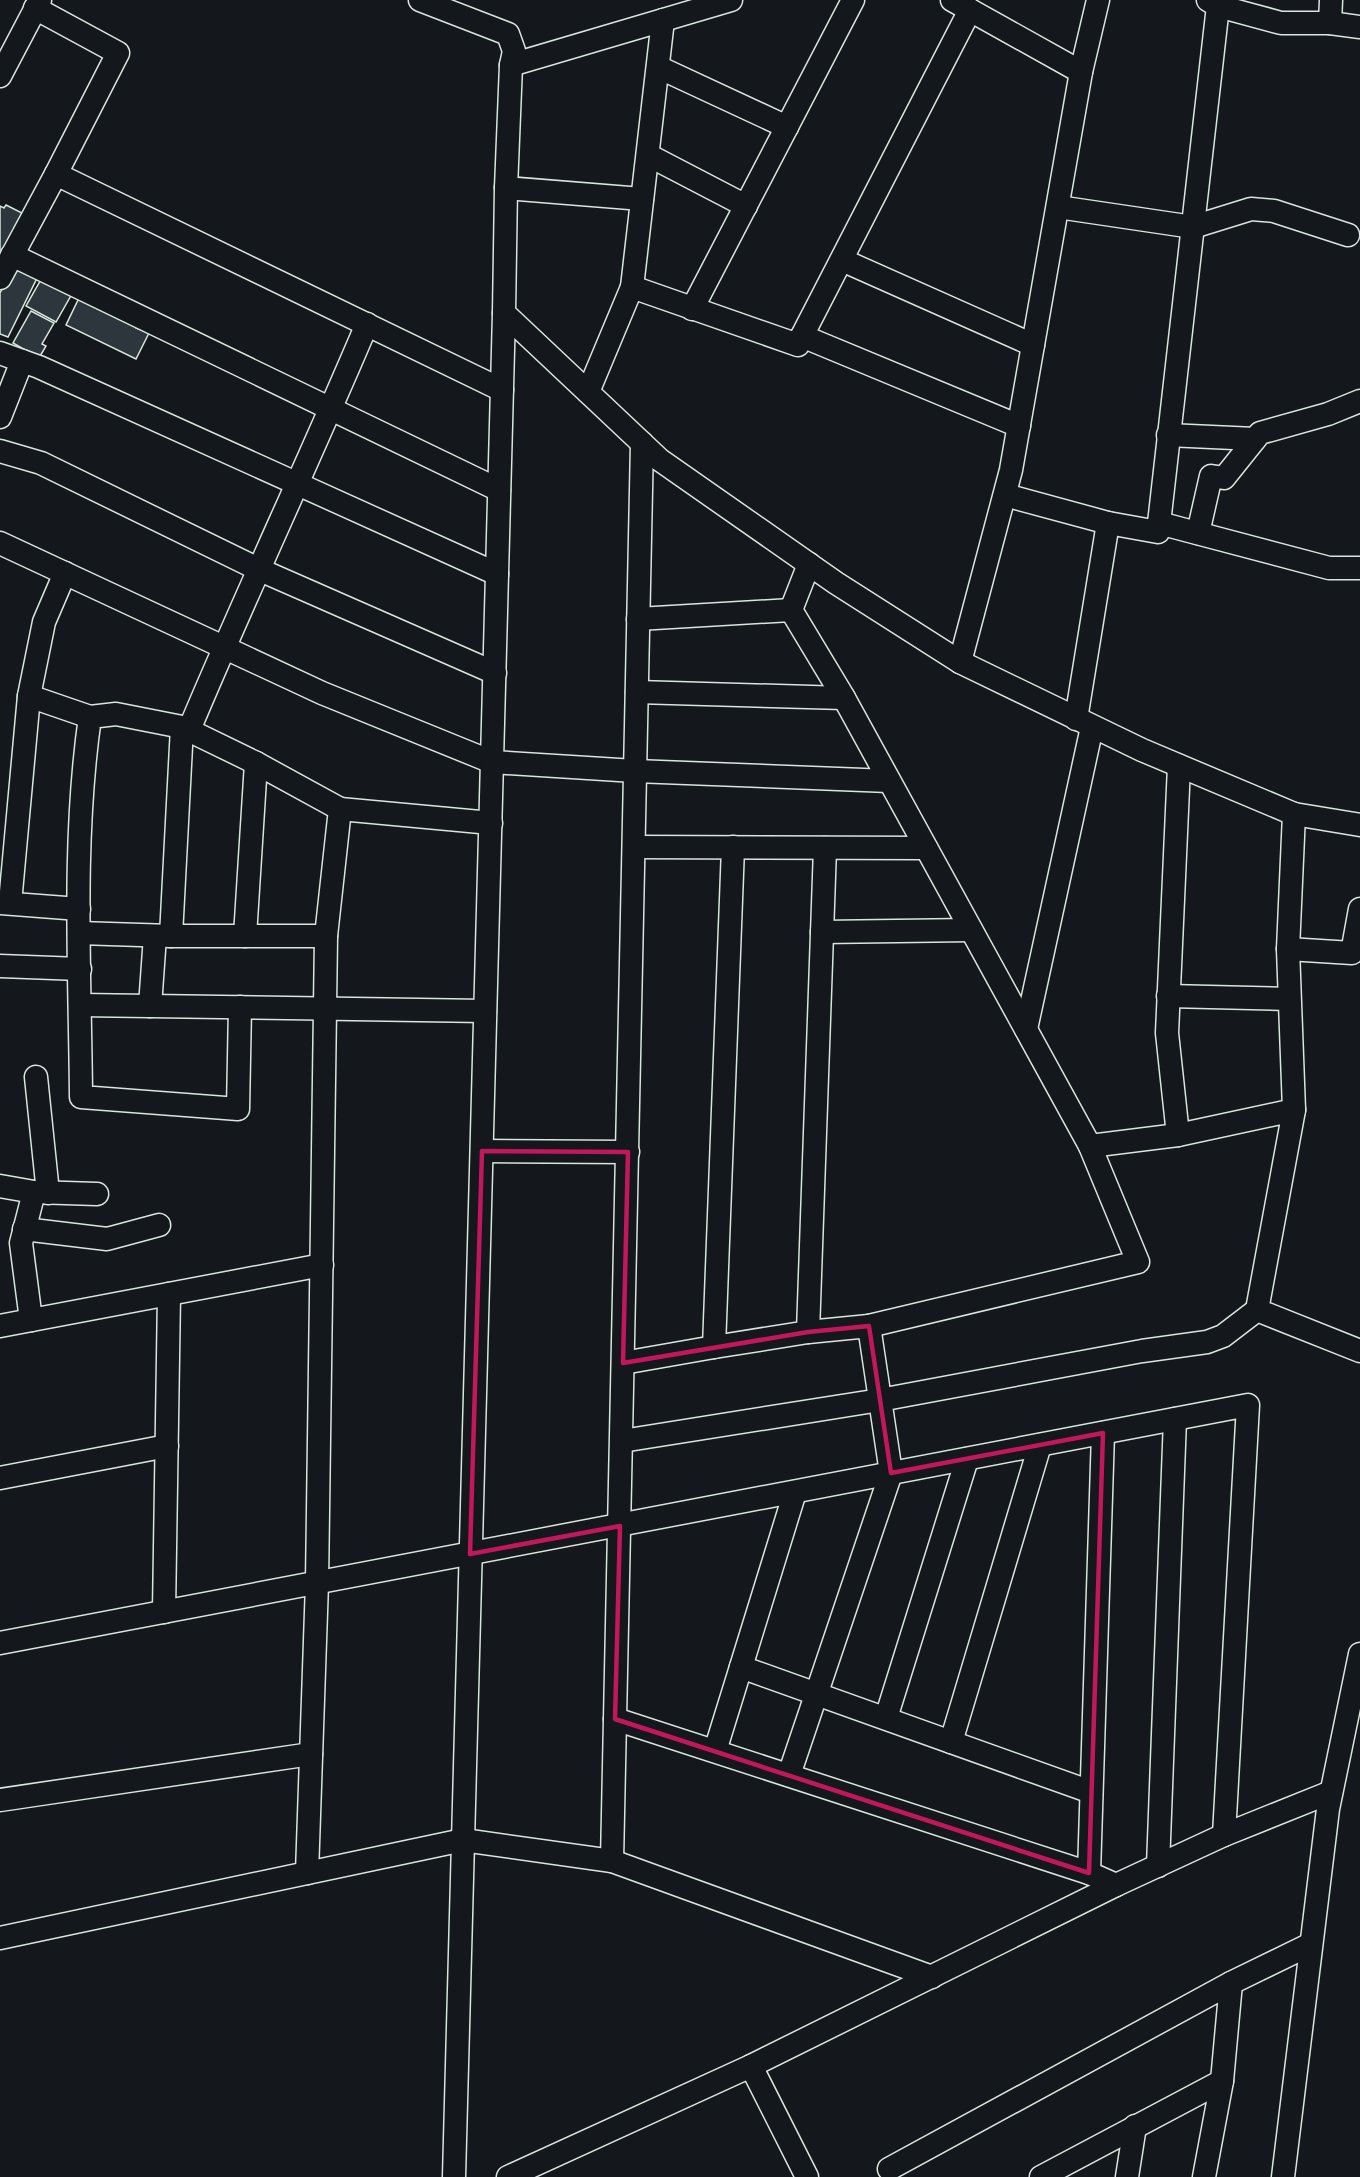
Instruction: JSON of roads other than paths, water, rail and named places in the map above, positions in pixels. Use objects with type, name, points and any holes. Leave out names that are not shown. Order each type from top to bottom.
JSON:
[{"type":"street","points":[[420,0],[508,34],[514,51],[511,65],[506,188],[454,2177]]},
{"type":"street","points":[[511,65],[731,0]]},
{"type":"street","points":[[692,309],[853,0]]},
{"type":"street","points":[[960,662],[1005,495],[1034,345],[1081,72],[1098,0]]},
{"type":"street","points":[[1330,23],[1331,0]]},
{"type":"street","points":[[1005,495],[1108,523],[1158,532],[1193,227],[1212,2],[1281,23],[1330,23],[1360,27]]},
{"type":"street","points":[[0,76],[6,49],[37,4],[118,53],[0,278]]},
{"type":"street","points":[[632,287],[798,345],[842,260],[961,5],[1081,72]]},
{"type":"street","points":[[588,392],[632,287],[663,20]]},
{"type":"street","points":[[658,67],[787,127]]},
{"type":"street","points":[[648,155],[746,206]]},
{"type":"street","points":[[56,174],[502,390]]},
{"type":"street","points":[[506,188],[642,199]]},
{"type":"street","points":[[1058,207],[1193,227],[1251,209],[1262,209],[1348,235]]},
{"type":"street","points":[[12,255],[499,490]]},
{"type":"street","points":[[842,260],[1034,345]]},
{"type":"street","points":[[504,313],[660,460],[809,564],[960,662],[1084,723],[1294,814],[1360,825]]},
{"type":"street","points":[[150,1006],[163,936],[185,729],[298,484],[367,324]]},
{"type":"street","points":[[802,336],[1019,426]]},
{"type":"street","points":[[0,352],[497,574]]},
{"type":"street","points":[[0,417],[22,361]]},
{"type":"street","points":[[1198,533],[1211,476],[1224,478],[1260,433],[1328,414],[1360,401]]},
{"type":"street","points":[[1168,435],[1255,439]]},
{"type":"street","points":[[612,1861],[642,443]]},
{"type":"street","points":[[0,451],[41,463],[258,569],[495,673]]},
{"type":"street","points":[[1026,1029],[1084,723],[1108,523]]},
{"type":"street","points":[[1159,523],[1329,568],[1360,568]]},
{"type":"street","points":[[0,543],[322,693],[492,762],[635,771],[889,781]]},
{"type":"street","points":[[791,610],[809,564]]},
{"type":"street","points":[[65,573],[44,622],[30,696],[5,903],[79,909]]},
{"type":"street","points":[[638,619],[791,610]]},
{"type":"street","points":[[623,1363],[808,1332],[868,1326],[1138,1262],[1090,1146],[844,699],[791,610]]},
{"type":"street","points":[[637,692],[844,699]]},
{"type":"street","points":[[30,696],[90,717],[116,714],[185,729],[256,763],[340,809],[490,823]]},
{"type":"street","points":[[90,717],[82,772],[79,909],[81,1097],[238,1109],[240,1007]]},
{"type":"street","points":[[245,936],[256,763]]},
{"type":"street","points":[[1178,1136],[1167,1033],[1179,766]]},
{"type":"street","points":[[307,1873],[317,1583],[327,936],[340,809]]},
{"type":"street","points":[[622,1441],[880,1400],[1218,1339],[1257,1310],[1294,1110],[1288,949],[1294,814]]},
{"type":"street","points":[[634,847],[926,848]]},
{"type":"street","points":[[714,1347],[733,848]]},
{"type":"street","points":[[808,1332],[825,848]]},
{"type":"street","points":[[1288,949],[1352,953],[1360,909]]},
{"type":"street","points":[[822,932],[971,930]]},
{"type":"street","points":[[79,933],[163,936],[327,936]]},
{"type":"street","points":[[0,966],[80,969]]},
{"type":"street","points":[[1168,996],[1289,999]]},
{"type":"street","points":[[80,1005],[485,1011]]},
{"type":"street","points":[[31,1320],[21,1243],[24,1230],[41,1192],[36,1077]]},
{"type":"street","points":[[1090,1146],[1178,1136],[1294,1110]]},
{"type":"street","points":[[482,1151],[628,1152]]},
{"type":"street","points":[[0,1186],[41,1192],[97,1194]]},
{"type":"street","points":[[24,1230],[107,1239],[159,1225]]},
{"type":"street","points":[[0,1326],[322,1265]]},
{"type":"street","points":[[164,1612],[169,1294]]},
{"type":"street","points":[[1257,1310],[1360,1351]]},
{"type":"street","points":[[789,1775],[891,1473],[868,1326]]},
{"type":"street","points":[[0,1643],[1248,1405],[1224,1835]]},
{"type":"street","points":[[1158,1866],[1174,1419]]},
{"type":"street","points":[[1089,1872],[1103,1433]]},
{"type":"street","points":[[951,1742],[1040,1445]]},
{"type":"street","points":[[0,1478],[167,1446]]},
{"type":"street","points":[[886,1718],[967,1459]]},
{"type":"street","points":[[715,1751],[795,1492]]},
{"type":"street","points":[[1283,2177],[1331,1792],[1360,1654]]},
{"type":"street","points":[[741,1666],[1091,1792]]},
{"type":"street","points":[[615,1719],[1089,1872],[1116,1885]]},
{"type":"street","points":[[0,1800],[311,1754]]},
{"type":"street","points":[[508,2177],[751,2066],[1116,1885],[1224,1835],[1331,1792]]},
{"type":"street","points":[[0,1938],[463,1840],[612,1861],[932,1977]]},
{"type":"street","points":[[889,2169],[1231,1983],[1311,1944]]},
{"type":"street","points":[[1204,2177],[1222,2081],[1231,1983]]},
{"type":"street","points":[[751,2066],[807,2177]]},
{"type":"street","points":[[1041,2177],[1222,2081]]},
{"type":"street","points":[[1127,2177],[1135,2126]]}]
